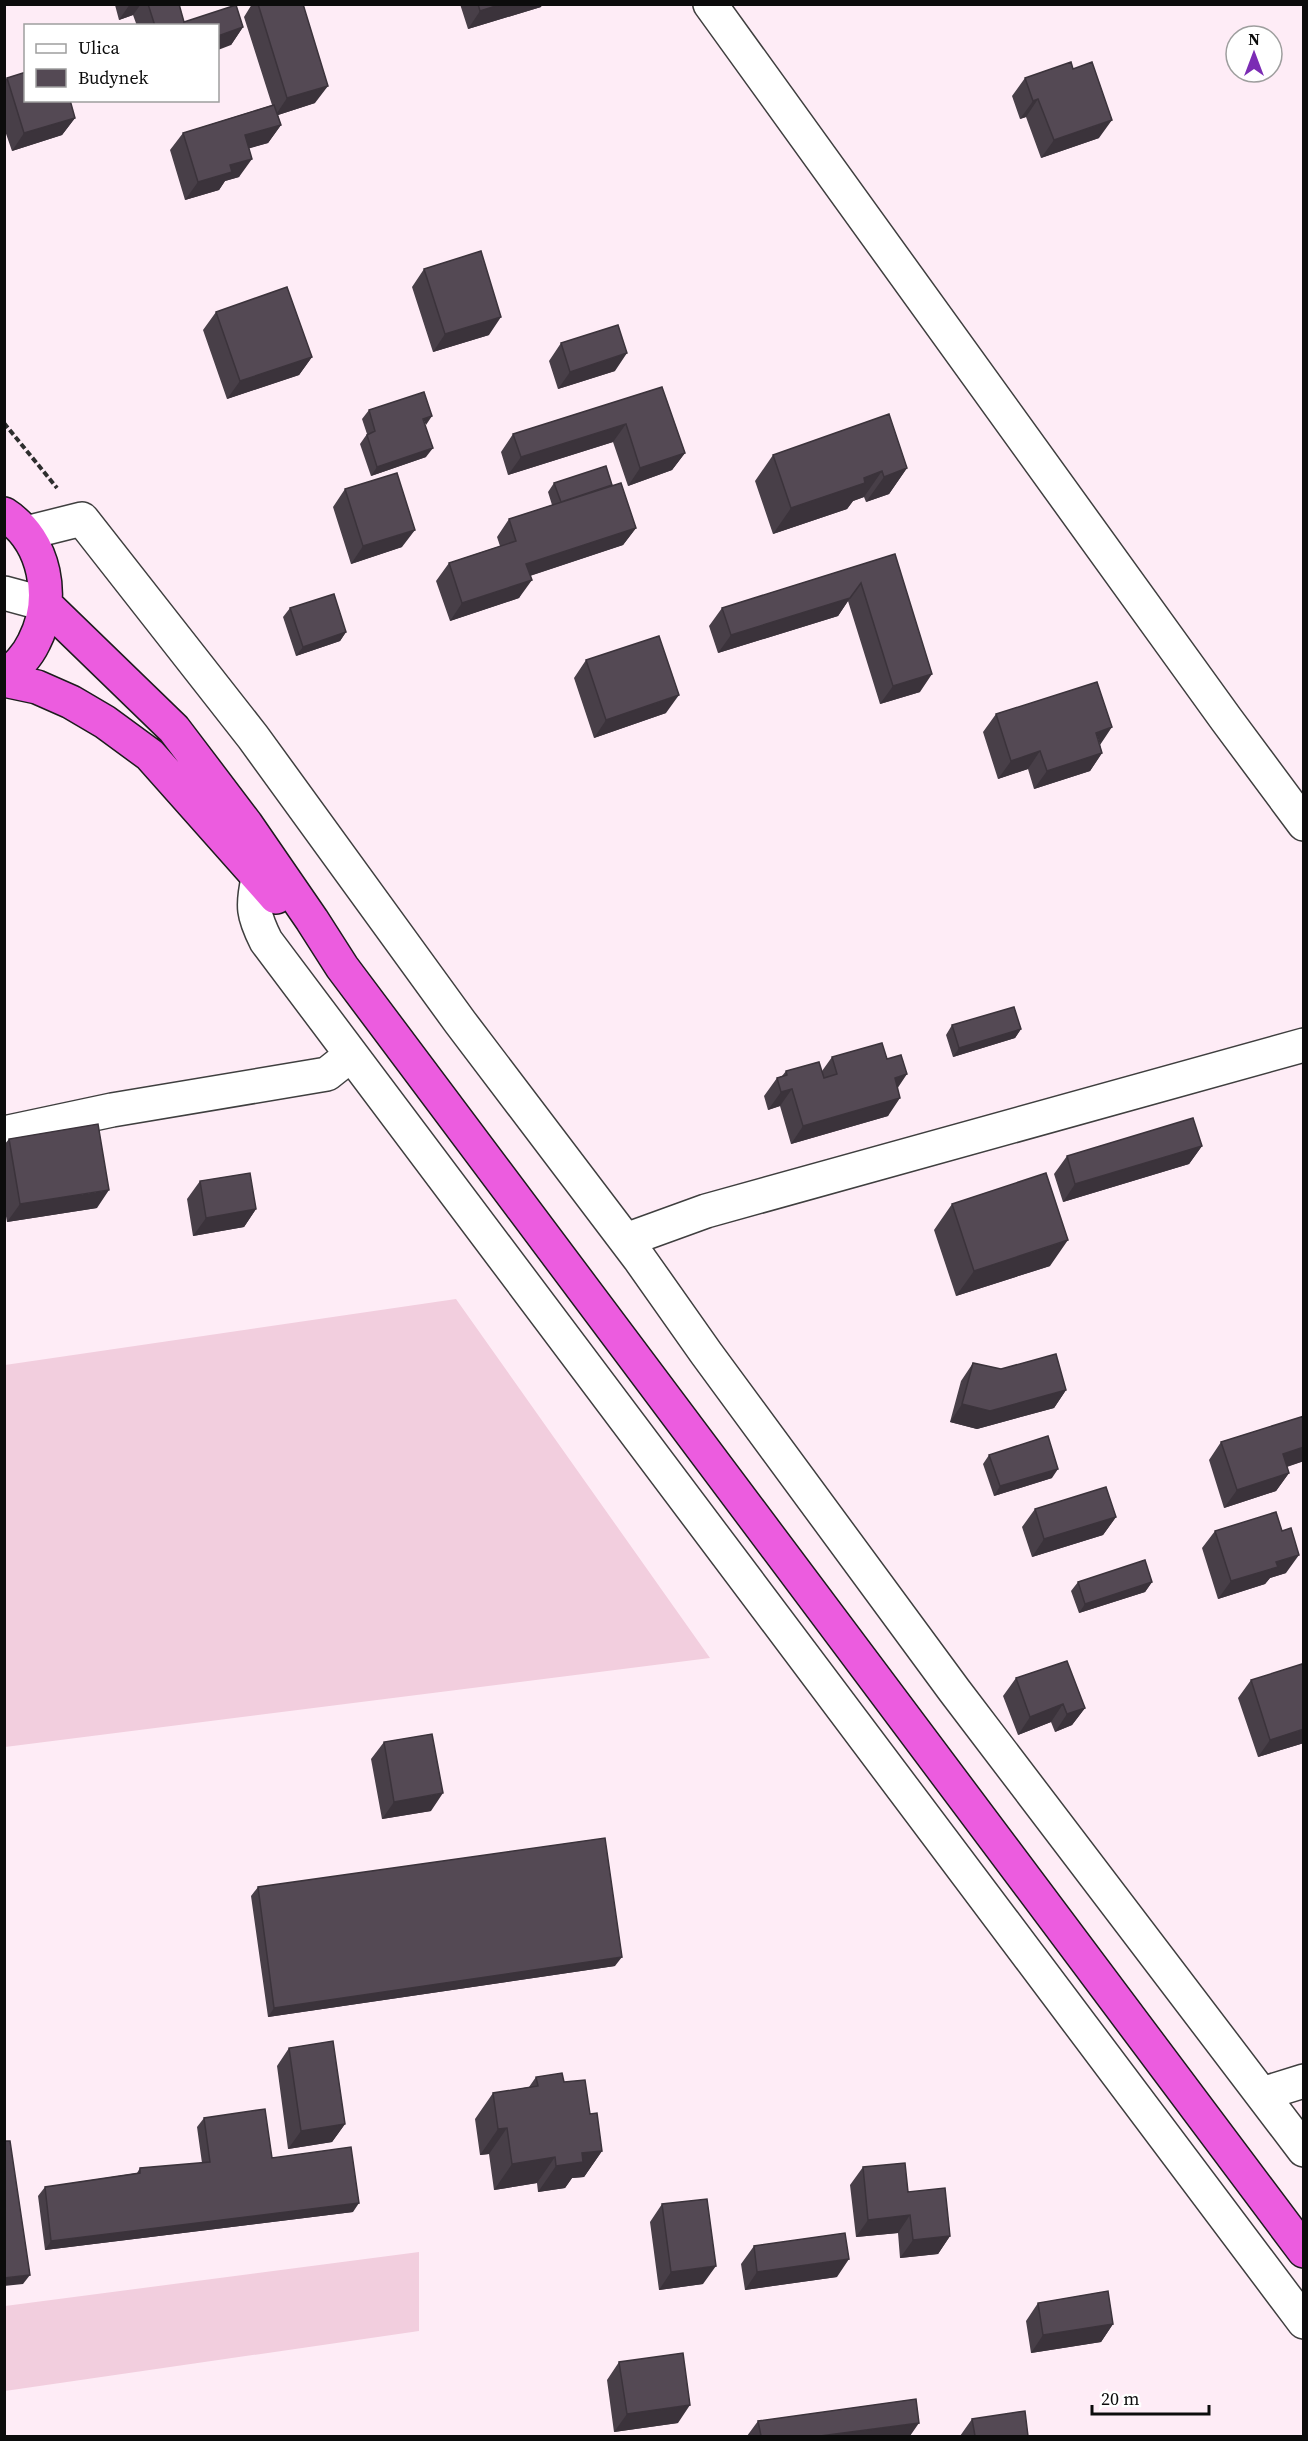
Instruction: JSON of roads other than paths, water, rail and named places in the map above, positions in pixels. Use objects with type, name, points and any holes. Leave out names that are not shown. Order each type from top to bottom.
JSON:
[{"type":"highway","points":[[4,679],[22,661],[34,643],[42,624],[45,604],[44,572],[34,545],[15,523]]},
{"type":"highway","points":[[45,604],[174,729],[246,824],[342,967],[1304,2251]]},
{"type":"highway","points":[[4,679],[37,687],[71,702],[105,722],[150,755],[258,879],[342,967]]},
{"type":"street","points":[[711,4],[1304,824]]},
{"type":"street","points":[[15,523],[82,519],[253,737],[460,1022],[626,1240],[712,1362],[948,1682],[1304,2150]]},
{"type":"street","points":[[4,593],[45,604]]},
{"type":"street","points":[[258,879],[253,903],[255,920],[266,940],[1304,2322]]},
{"type":"street","points":[[626,1240],[706,1211],[1304,1045]]},
{"type":"street","points":[[4,1133],[112,1110],[327,1074],[351,1055]]},
{"type":"street","points":[[1027,1953],[1062,1929]]},
{"type":"street","points":[[1262,2094],[1304,2081]]}]
